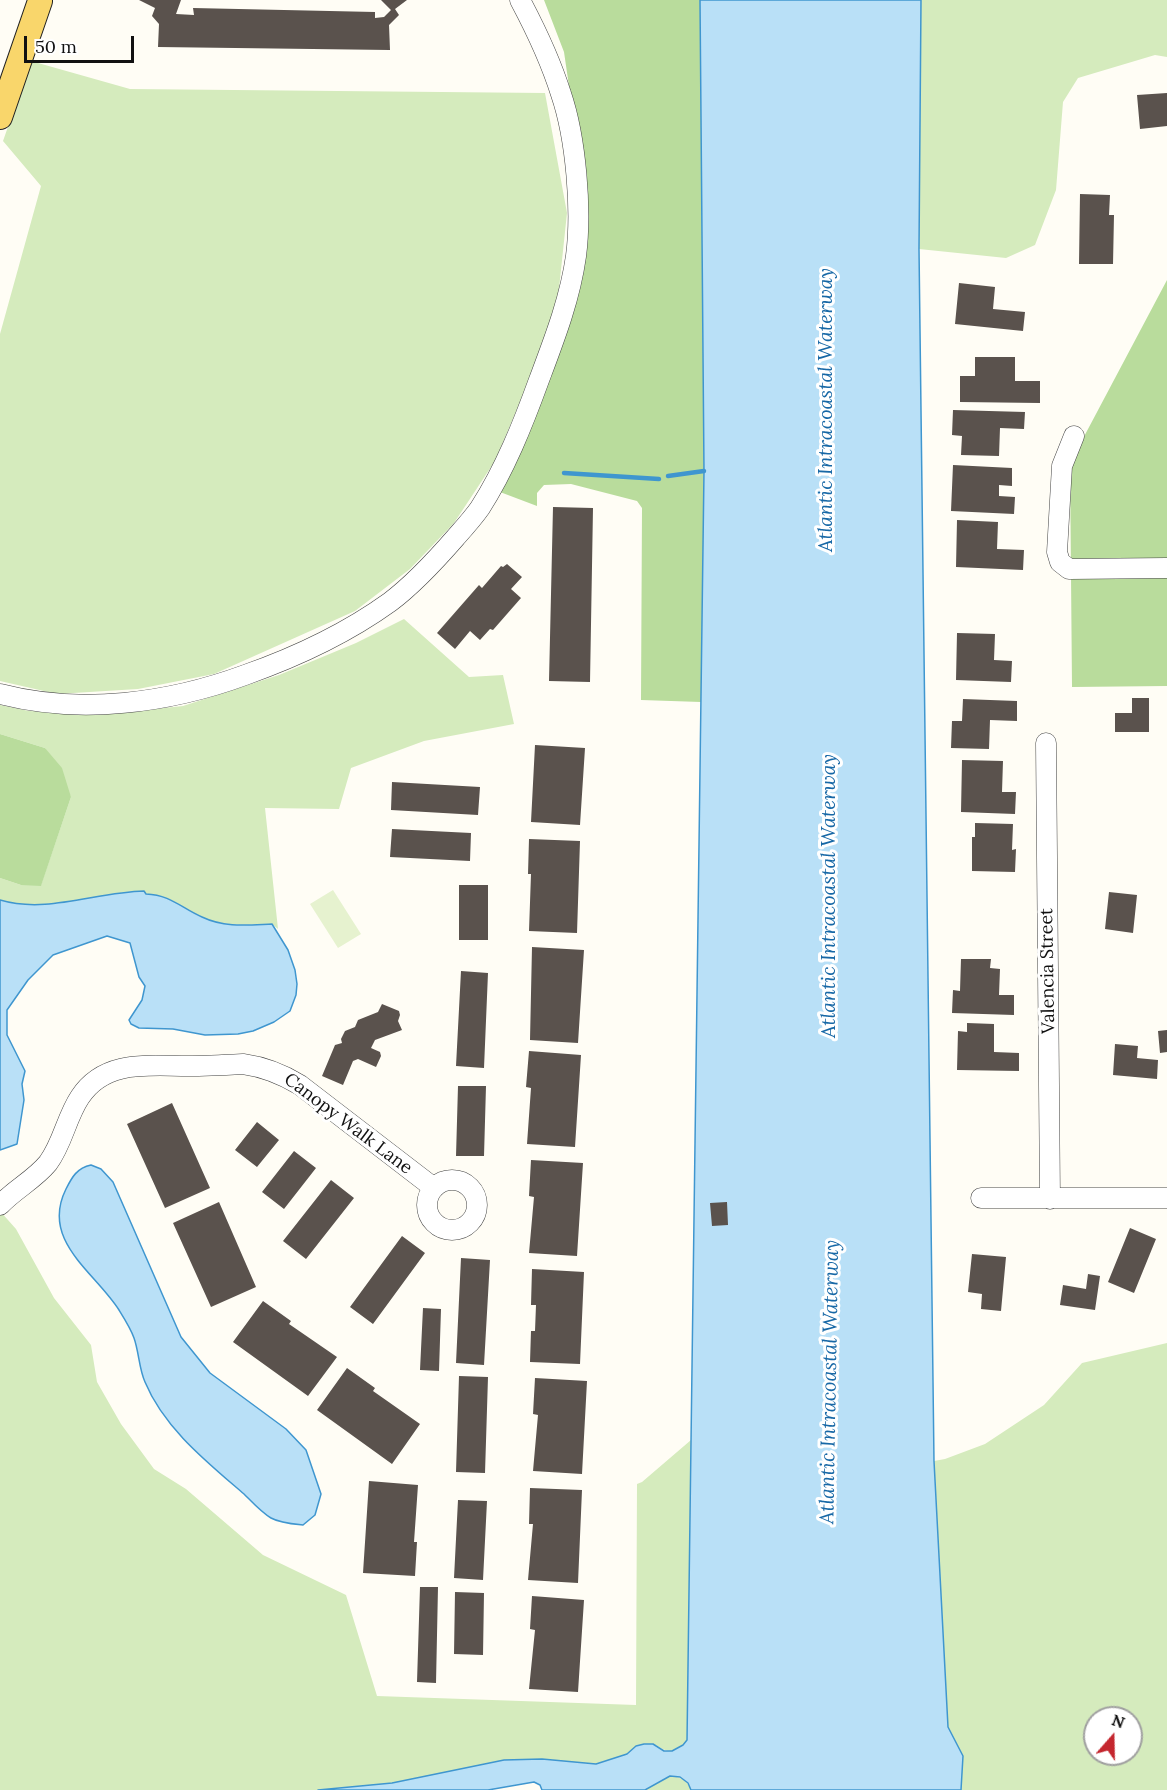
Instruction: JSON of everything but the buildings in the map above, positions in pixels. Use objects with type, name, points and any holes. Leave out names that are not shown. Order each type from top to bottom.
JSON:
[{"type":"main road","points":[[0,78],[40,1]]},
{"type":"main road","points":[[0,117],[40,1]]},
{"type":"street","points":[[520,0],[532,22],[562,96]]},
{"type":"street","points":[[0,694],[49,703],[106,703],[177,695],[216,686],[283,661],[344,631],[392,601],[438,558],[479,509],[506,460],[528,410],[567,301],[576,256],[578,217],[568,120],[556,54],[535,0]]},
{"type":"street","points":[[1074,436],[1062,466],[1057,552],[1060,562],[1069,569],[1167,568]]},
{"type":"street","name":"Valencia Street","points":[[1046,743],[1050,1199]]},
{"type":"street","name":"Canopy Walk Lane","points":[[0,1205],[33,1179],[49,1162],[61,1141],[76,1102],[94,1081],[110,1071],[127,1066],[243,1064],[282,1074],[300,1085],[434,1188]]},
{"type":"street","points":[[981,1198],[1167,1198]]},
{"type":"green space","points":[[544,0],[700,0],[704,471],[701,702],[641,700],[642,508],[637,501],[571,484],[544,485],[537,493],[537,506],[500,492],[574,303],[570,93],[564,52]]},
{"type":"green space","points":[[921,0],[1167,0],[1167,57],[1155,55],[1078,78],[1063,102],[1056,190],[1035,245],[1006,258],[919,249]]},
{"type":"green space","points":[[31,61],[130,89],[545,93],[567,213],[558,298],[529,381],[495,461],[454,523],[410,569],[355,611],[214,674],[138,689],[57,694],[0,681],[0,334],[41,186],[3,141]]},
{"type":"green space","points":[[1167,280],[1167,686],[1072,687],[1070,463]]},
{"type":"green space","points":[[404,619],[469,677],[503,675],[514,724],[424,741],[351,768],[339,809],[265,808],[278,929],[272,924],[237,925],[211,920],[169,899],[146,894],[144,891],[54,904],[18,904],[0,900],[0,878],[21,885],[41,885],[71,797],[45,748],[0,734],[0,705],[29,711],[107,714],[183,706],[279,675],[356,643]]},
{"type":"green space","points":[[0,734],[45,748],[62,768],[71,797],[41,886],[21,885],[0,878]]},
{"type":"green space","points":[[333,890],[361,934],[338,948],[310,904]]},
{"type":"green space","points":[[0,1211],[16,1229],[54,1298],[91,1345],[97,1382],[121,1424],[154,1469],[186,1489],[263,1555],[346,1595],[377,1696],[636,1705],[637,1484],[691,1440],[687,1740],[684,1744],[673,1751],[656,1745],[596,1764],[542,1759],[504,1760],[392,1783],[318,1790],[0,1790]]},
{"type":"green space","points":[[1167,1343],[1167,1790],[961,1790],[963,1756],[948,1727],[934,1461],[985,1444],[1044,1405],[1082,1363]]},
{"type":"green space","points":[[669,1776],[683,1779],[691,1790],[645,1790]]},
{"type":"water","name":"Atlantic Intracoastal Waterway","points":[[700,0],[921,0],[919,249],[934,1461],[948,1727],[963,1756],[961,1790],[691,1790],[688,1783],[680,1777],[670,1776],[645,1790],[542,1790],[540,1785],[534,1782],[488,1790],[318,1790],[392,1783],[504,1760],[542,1759],[596,1764],[627,1754],[636,1746],[653,1744],[664,1751],[672,1751],[687,1740],[704,471]]},
{"type":"water","points":[[144,891],[146,894],[169,899],[211,921],[237,925],[272,924],[288,950],[295,970],[296,995],[290,1011],[274,1022],[253,1031],[238,1034],[205,1035],[173,1029],[139,1028],[131,1024],[129,1020],[142,1000],[145,986],[139,977],[130,943],[107,936],[53,955],[28,980],[7,1010],[7,1035],[25,1071],[22,1084],[24,1100],[17,1144],[0,1150],[0,900],[18,904],[54,904]]},
{"type":"water","points":[[91,1165],[101,1169],[113,1182],[181,1337],[210,1373],[286,1429],[306,1450],[321,1494],[315,1515],[303,1525],[278,1521],[261,1510],[188,1443],[153,1399],[143,1377],[136,1343],[129,1327],[109,1296],[74,1255],[65,1240],[60,1224],[60,1208],[68,1185],[79,1171]]},
{"type":"waterway","points":[[668,476],[704,471]]},
{"type":"waterway","points":[[564,473],[659,479]]}]
